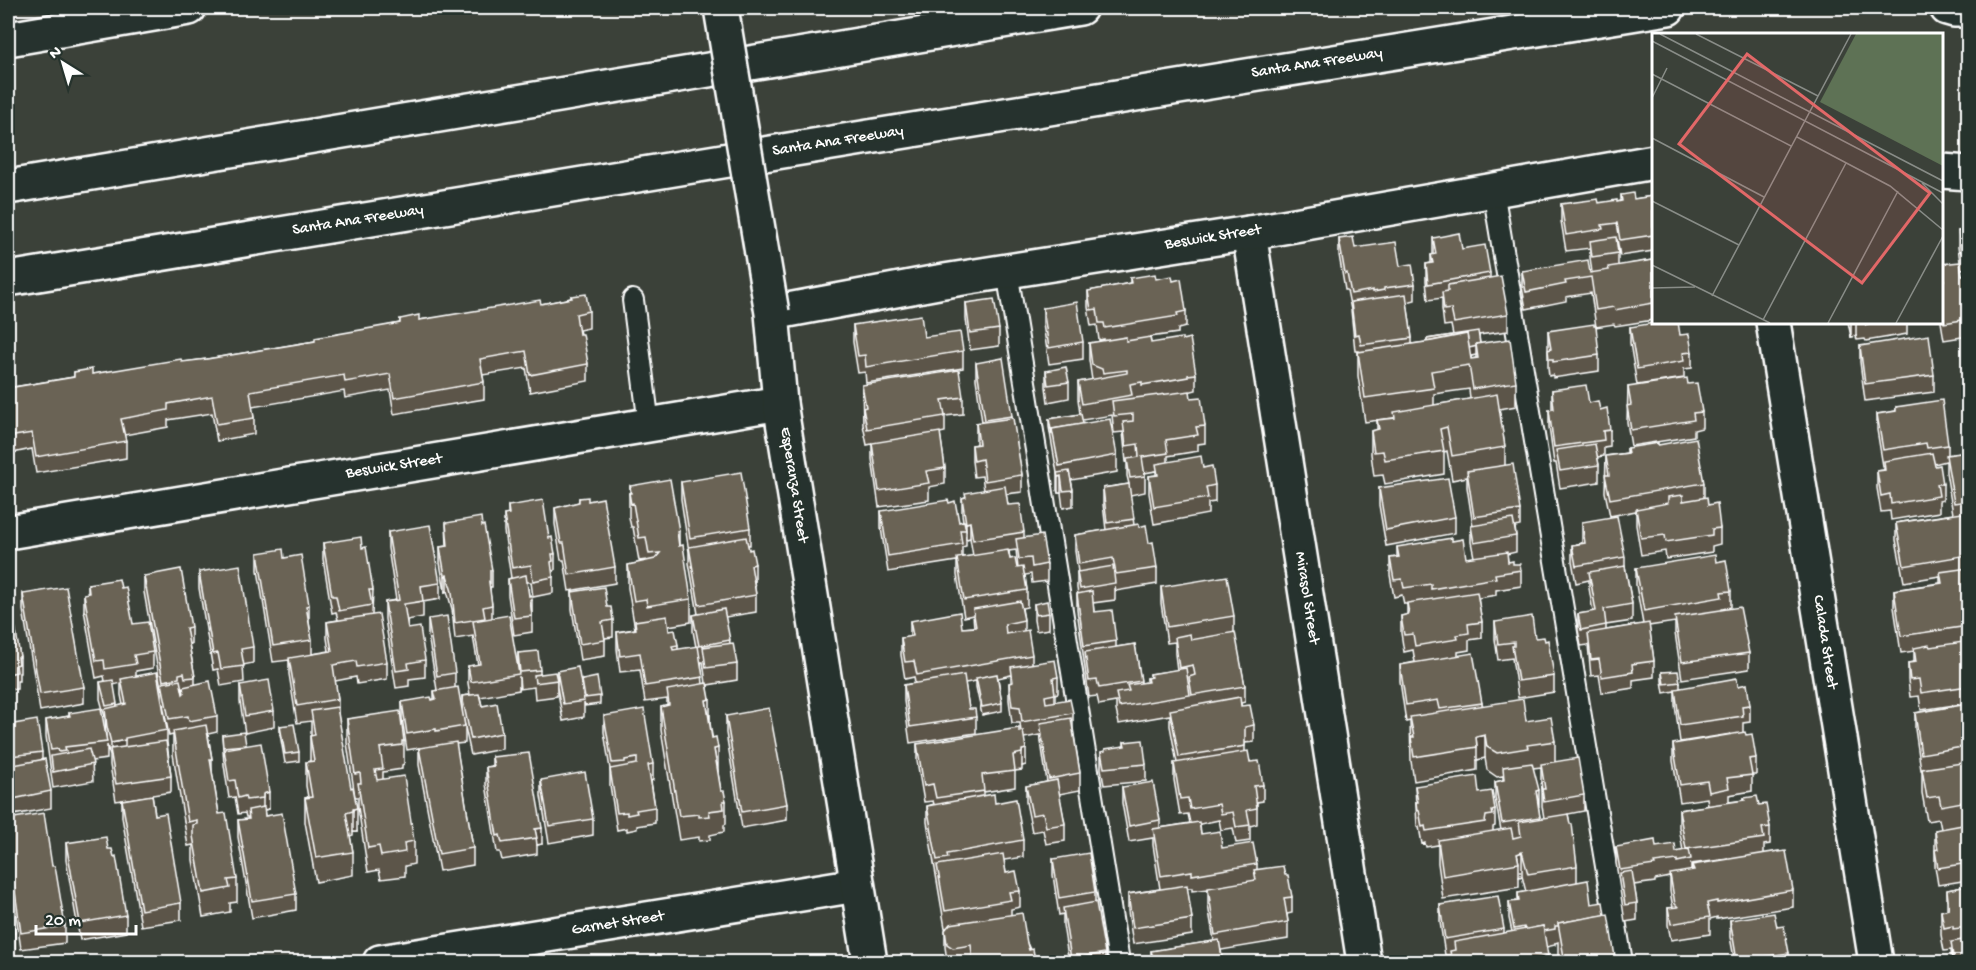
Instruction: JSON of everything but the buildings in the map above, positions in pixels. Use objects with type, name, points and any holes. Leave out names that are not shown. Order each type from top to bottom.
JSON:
[{"type":"main road","points":[[8,39],[189,8]]},
{"type":"main road","name":"Esperanza Street","points":[[721,8],[772,313],[780,403],[870,963]]},
{"type":"main road","points":[[8,187],[1080,8]]},
{"type":"main road","name":"Santa Ana Freeway","points":[[8,279],[1668,8]]},
{"type":"main road","points":[[1947,8],[1968,10]]},
{"type":"main road","name":"Beswick Street","points":[[772,313],[1652,162]]},
{"type":"main road","points":[[1943,171],[1968,173]]},
{"type":"main road","name":"Mirasol Street","points":[[1249,233],[1364,963]]},
{"type":"main road","name":"Calada Street","points":[[1773,324],[1876,963]]},
{"type":"main road","name":"Beswick Street","points":[[8,532],[780,403]]},
{"type":"main road","name":"Garnet Street","points":[[380,963],[857,885]]},
{"type":"lane","points":[[1493,190],[1622,963]]},
{"type":"lane","points":[[1007,271],[1119,963]]},
{"type":"lane","points":[[633,300],[649,425]]}]
